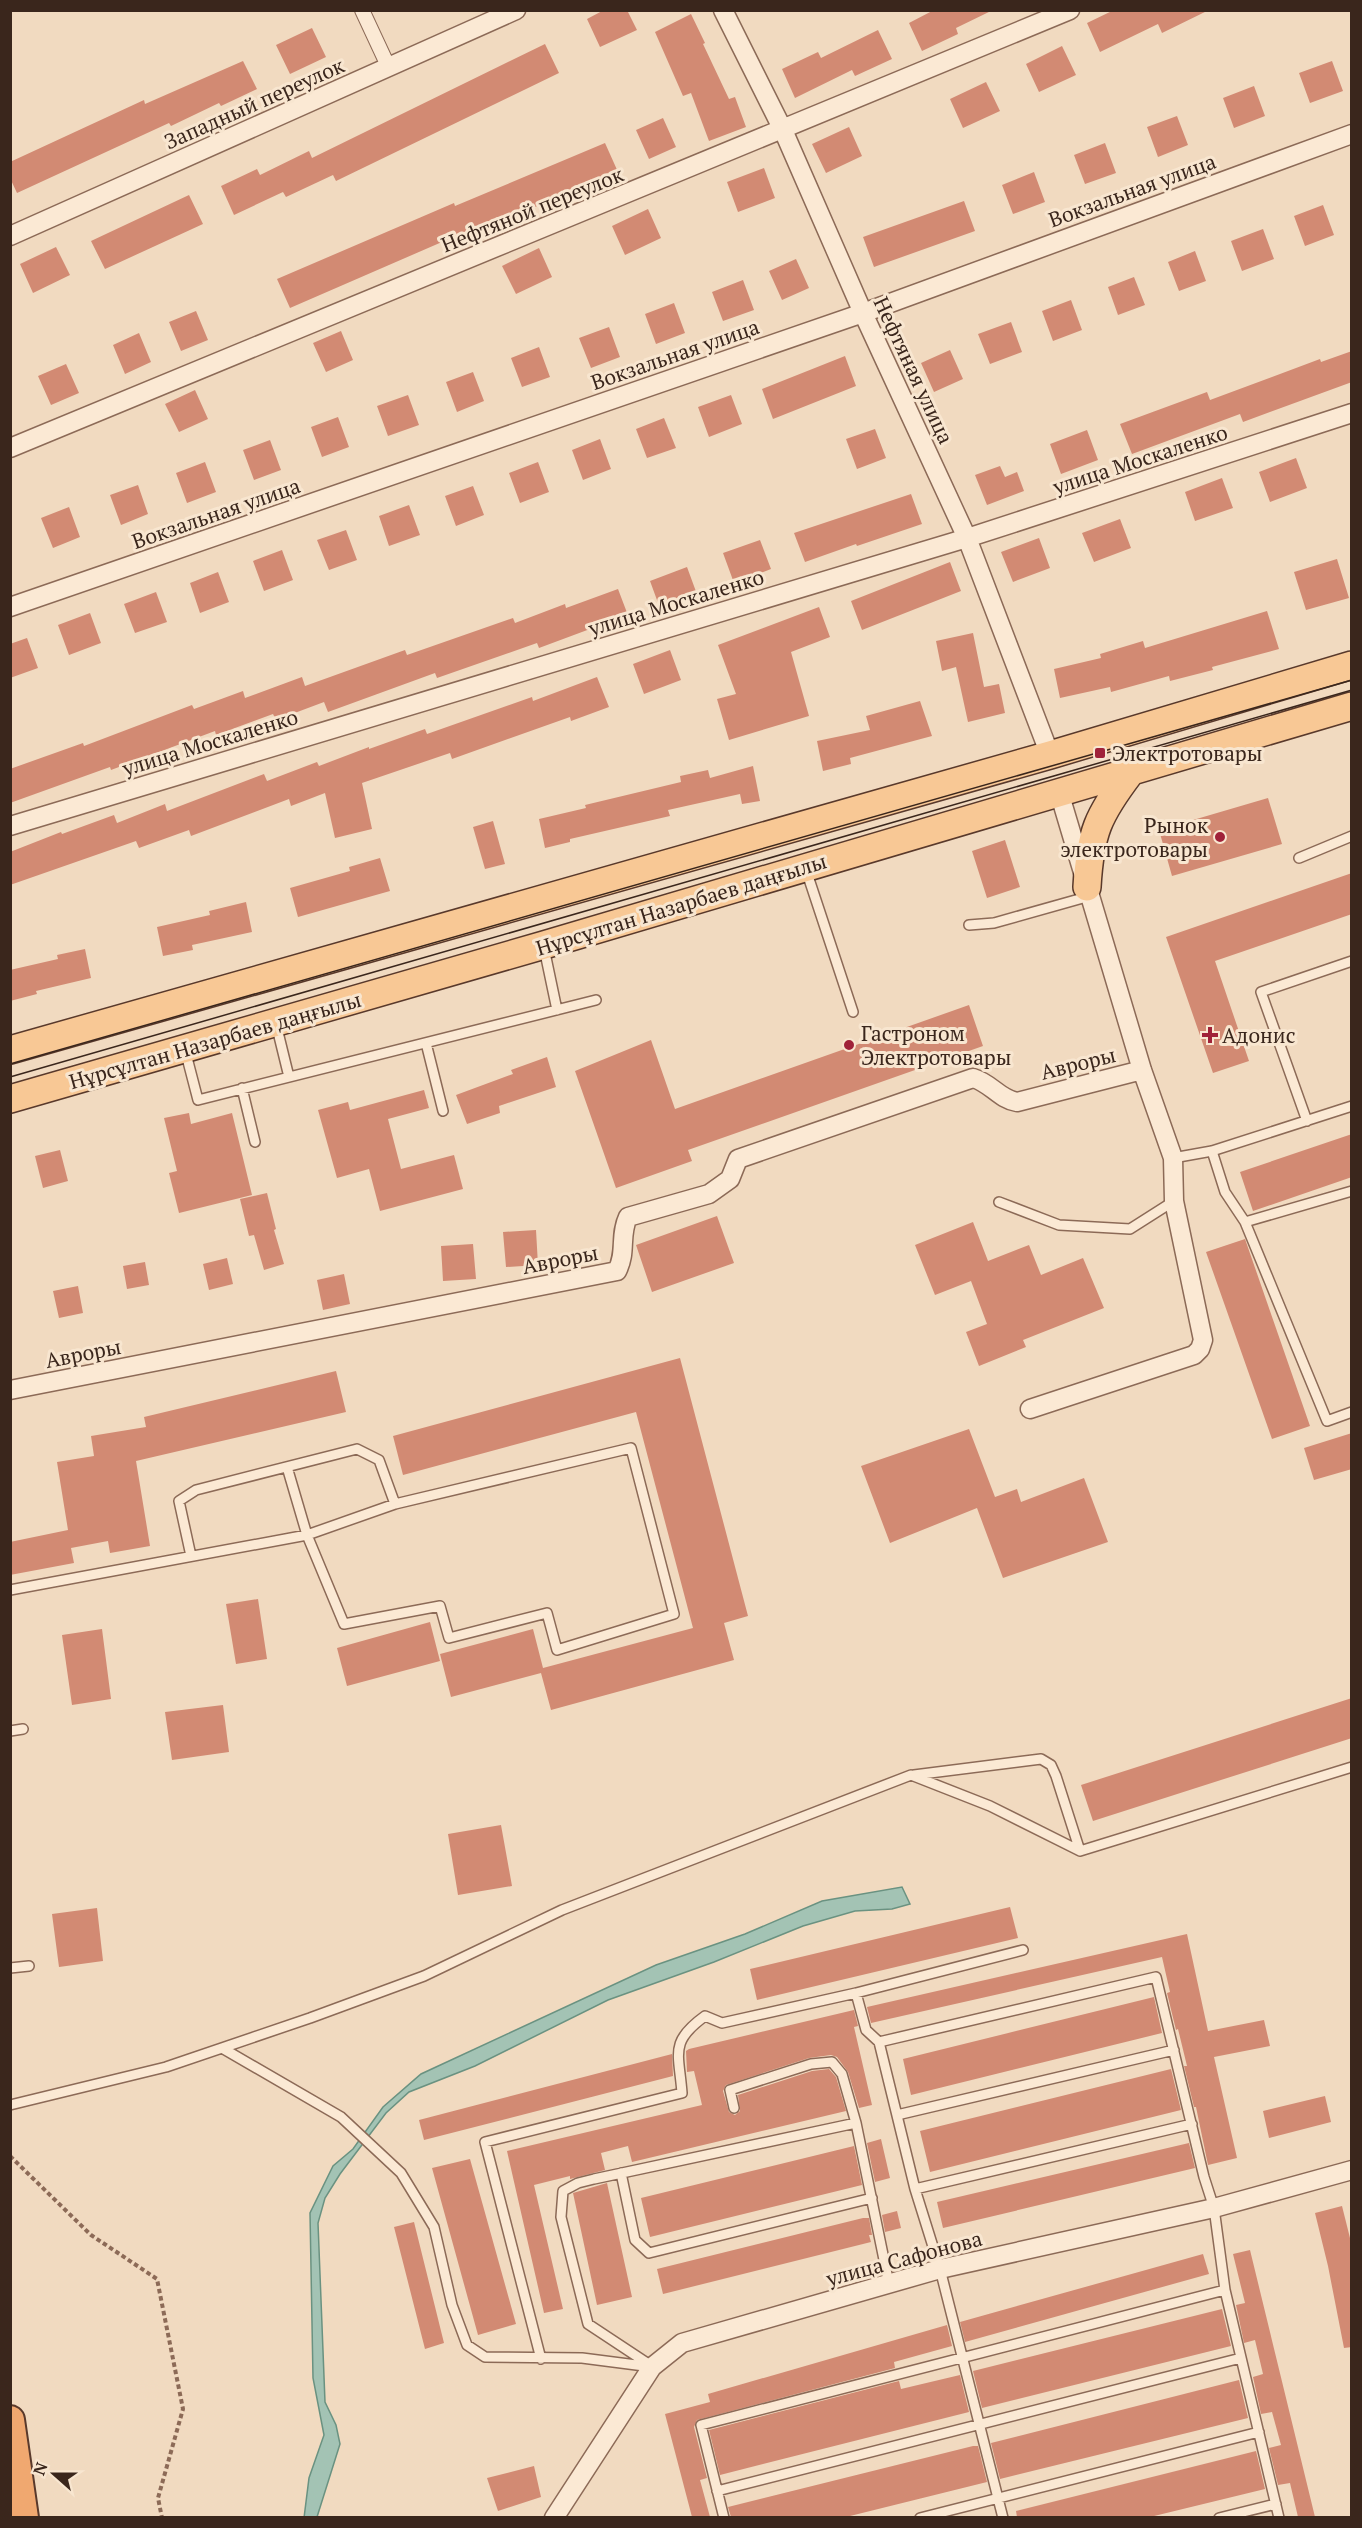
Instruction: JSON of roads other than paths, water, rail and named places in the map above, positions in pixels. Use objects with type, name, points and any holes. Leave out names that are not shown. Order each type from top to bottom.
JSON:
[{"type":"highway","points":[[10,2420],[26,2514]]},
{"type":"main road","name":"Нұрсұлтан Назарбаев даңғылы","points":[[10,1050],[1050,755],[1352,665]]},
{"type":"main road","name":"Нұрсұлтан Назарбаев даңғылы","points":[[10,1098],[544,945],[1352,706]]},
{"type":"main road","points":[[1050,755],[1059,792]]},
{"type":"main road","points":[[1088,891],[1089,853],[1096,824],[1130,773]]},
{"type":"street","points":[[362,10],[389,68]]},
{"type":"street","name":"Западный переулок","points":[[10,236],[516,10]]},
{"type":"street","name":"Нефтяная улица","points":[[723,10],[783,130],[863,313],[967,538],[1050,755]]},
{"type":"street","name":"Нефтяной переулок","points":[[10,448],[1070,10]]},
{"type":"street","name":"Вокзальная улица","points":[[10,607],[863,313],[1352,134]]},
{"type":"street","name":"улица Москаленко","points":[[10,826],[967,538],[1352,413]]},
{"type":"street","points":[[1030,1409],[1194,1355],[1200,1349],[1203,1340],[1174,1202],[1173,1158],[1142,1070],[1059,792]]},
{"type":"street","name":"Авроры","points":[[10,1390],[617,1271],[624,1259],[623,1232],[628,1217],[709,1194],[730,1179],[738,1159],[973,1078],[984,1081],[1004,1099],[1017,1102],[1142,1070]]},
{"type":"street","name":"улица Сафонова","points":[[554,2517],[652,2367],[682,2343],[940,2269],[1214,2208],[1352,2170]]},
{"type":"lane","points":[[1299,858],[1352,836]]},
{"type":"lane","points":[[806,867],[853,1012]]},
{"type":"lane","points":[[969,925],[994,923],[1088,891]]},
{"type":"lane","points":[[544,945],[557,1010]]},
{"type":"lane","points":[[1307,1121],[1261,992],[1352,961]]},
{"type":"lane","points":[[184,1048],[198,1100],[596,1000]]},
{"type":"lane","points":[[276,1022],[289,1077]]},
{"type":"lane","points":[[426,1043],[443,1111]]},
{"type":"lane","points":[[242,1088],[255,1142]]},
{"type":"lane","points":[[1173,1158],[1212,1150],[1352,1106]]},
{"type":"lane","points":[[1212,1150],[1225,1192],[1245,1222],[1327,1421],[1352,1412]]},
{"type":"lane","points":[[1245,1222],[1352,1191]]},
{"type":"lane","points":[[999,1202],[1059,1225],[1130,1228],[1174,1202]]},
{"type":"lane","points":[[10,1590],[307,1535],[395,1504],[632,1448],[674,1614],[557,1650],[547,1613],[448,1638],[440,1606],[344,1624],[307,1535],[287,1467]]},
{"type":"lane","points":[[191,1556],[179,1501],[196,1490],[357,1449],[379,1460],[395,1504]]},
{"type":"lane","points":[[10,1731],[23,1728]]},
{"type":"lane","points":[[10,2104],[166,2067],[424,1976],[562,1910],[911,1775],[1041,1759],[1051,1765],[1056,1776],[1080,1851]]},
{"type":"lane","points":[[911,1775],[990,1806],[1080,1851],[1352,1767]]},
{"type":"lane","points":[[541,2359],[485,2142],[682,2093],[678,2044],[687,2028],[705,2016],[722,2023],[856,1993],[1023,1950]]},
{"type":"lane","points":[[10,1968],[29,1966]]},
{"type":"lane","points":[[879,2042],[1156,1977],[1214,2208],[1226,2290],[1279,2517]]},
{"type":"lane","points":[[856,1993],[866,2030],[879,2042],[915,2189],[940,2269],[1003,2517]]},
{"type":"lane","points":[[222,2048],[341,2117],[401,2173],[434,2227],[452,2305],[467,2345],[485,2357],[582,2358],[652,2367]]},
{"type":"lane","points":[[897,2115],[1174,2050]]},
{"type":"lane","points":[[734,2108],[730,2090],[811,2064],[832,2062],[842,2074],[856,2123],[889,2284]]},
{"type":"lane","points":[[652,2367],[588,2324],[561,2217],[563,2191],[578,2183],[621,2173],[856,2123]]},
{"type":"lane","points":[[915,2189],[1192,2124]]},
{"type":"lane","points":[[621,2173],[635,2240],[649,2253],[872,2198]]},
{"type":"lane","points":[[723,2517],[701,2426],[1226,2290]]},
{"type":"lane","points":[[717,2491],[1241,2358]]},
{"type":"lane","points":[[920,2517],[1259,2432]]},
{"type":"lane","points":[[1219,2517],[1276,2504]]},
{"type":"tram line","points":[[10,1064],[1352,680]]},
{"type":"tram line","points":[[10,1077],[1352,690]]},
{"type":"place","name":"Электротовары","points":[[1100,753]]},
{"type":"place","name":"Рынок электротовары","points":[[1220,837]]},
{"type":"place","name":"Адонис","points":[[1210,1035]]},
{"type":"place","name":"Гастроном Электротовары","points":[[849,1045]]}]
